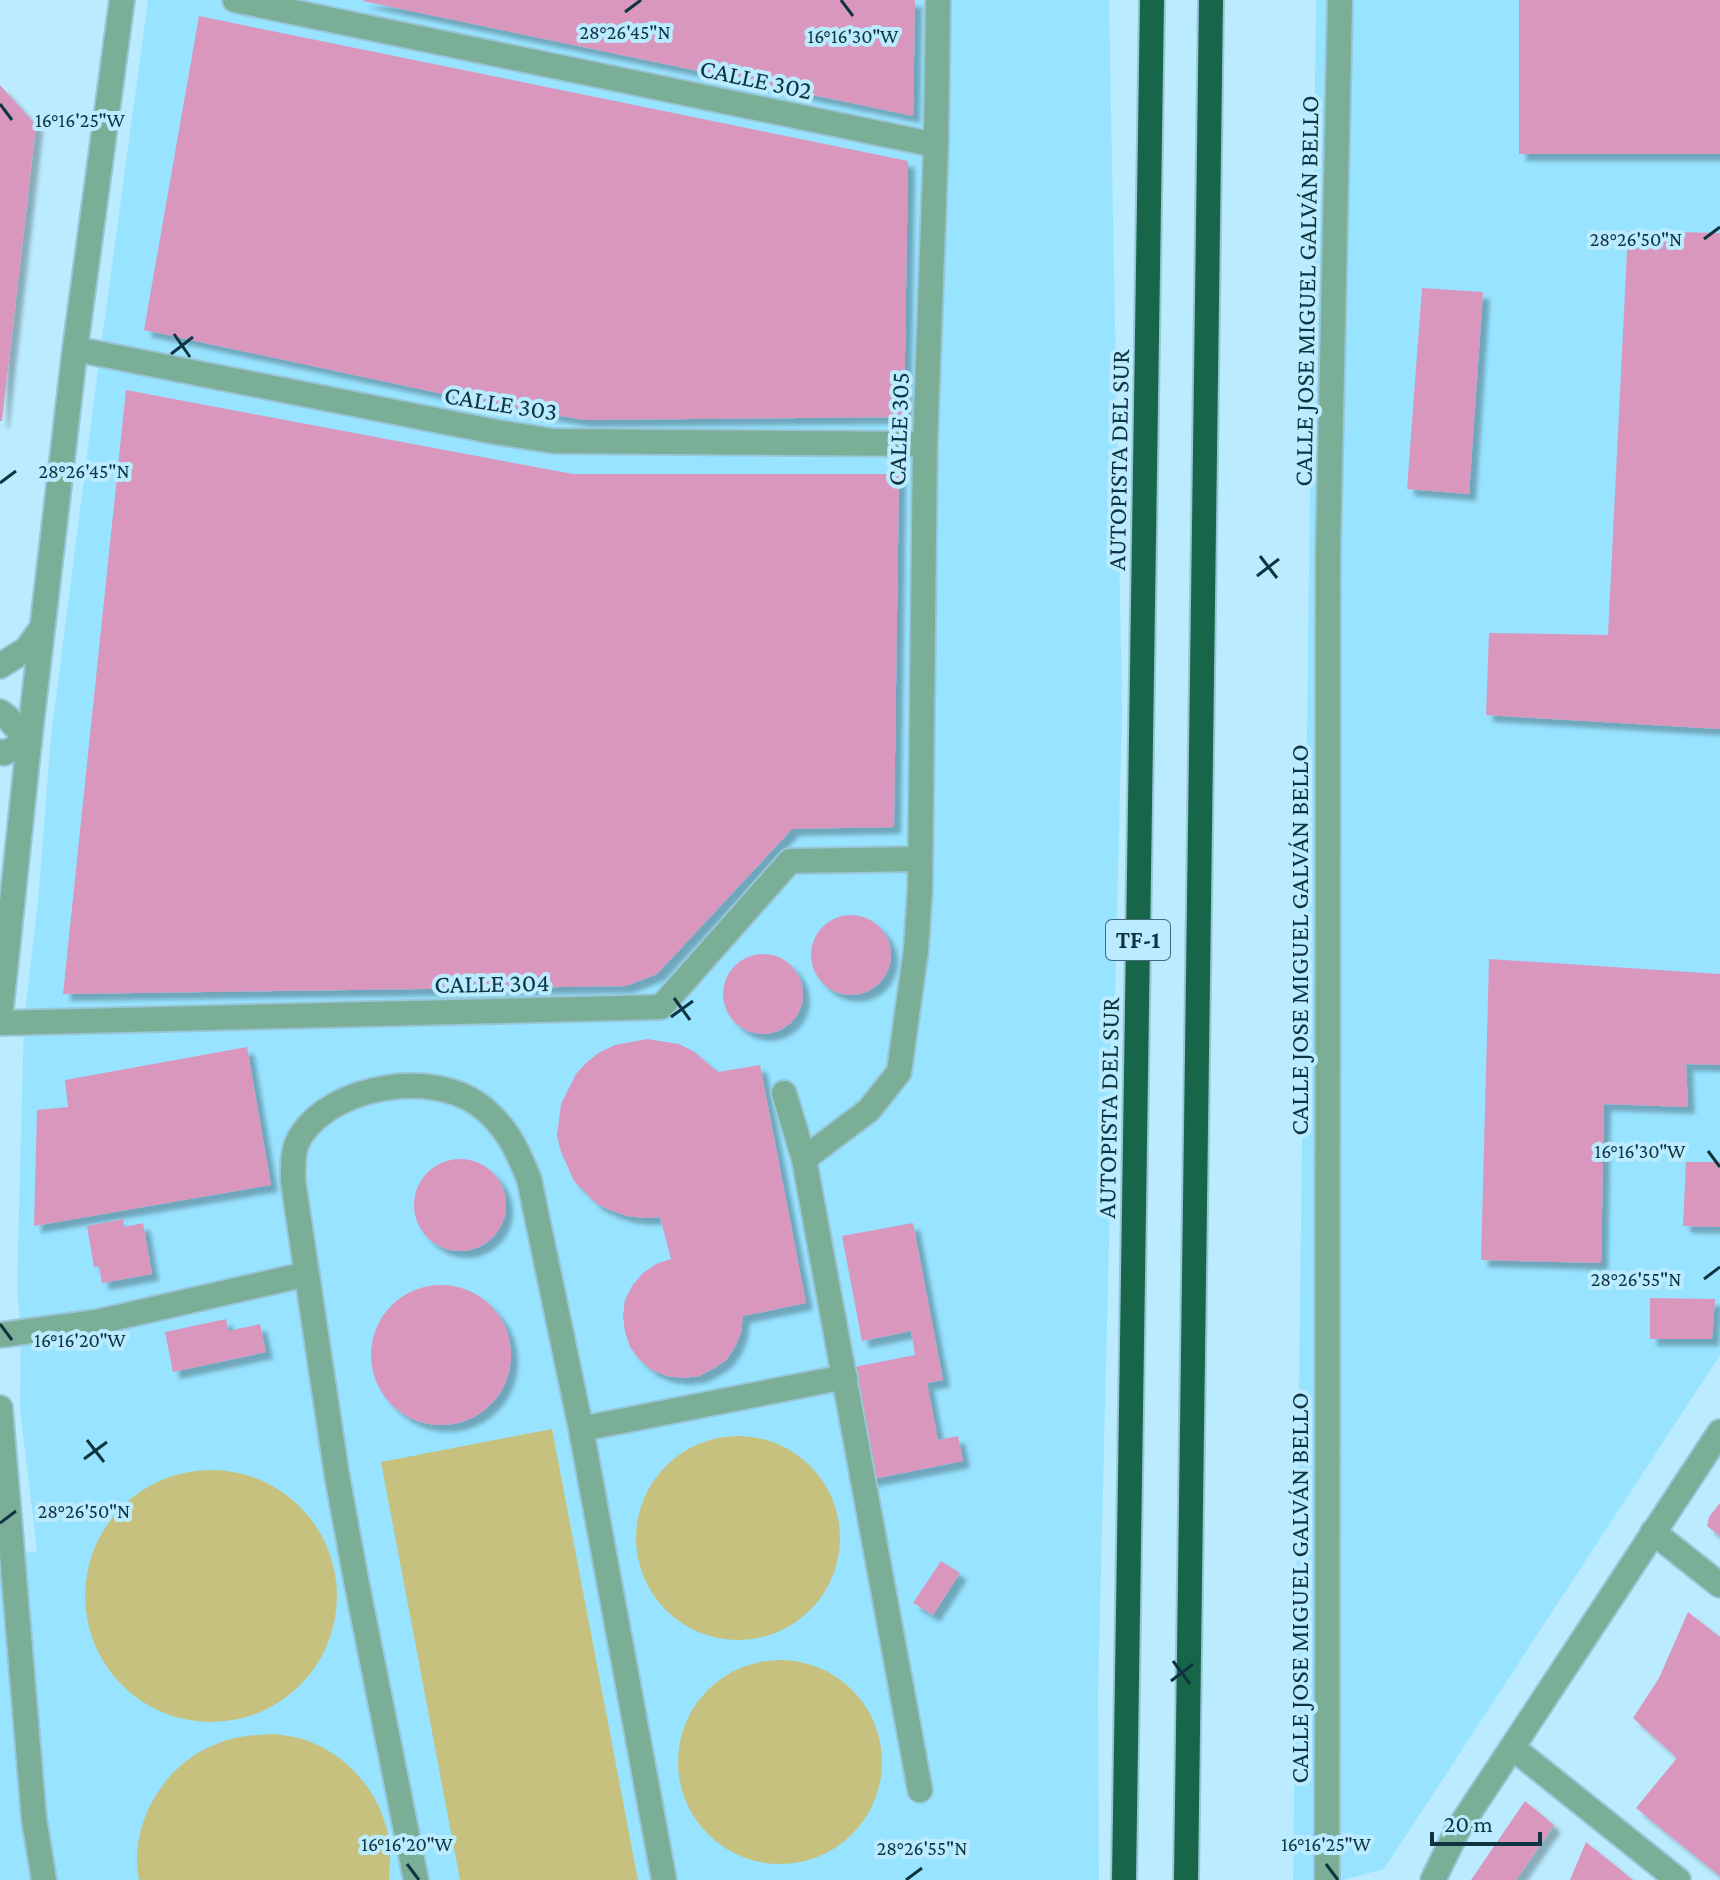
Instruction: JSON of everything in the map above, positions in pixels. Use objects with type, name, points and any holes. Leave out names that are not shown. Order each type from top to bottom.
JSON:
[{"type":"highway","name":"AUTOPISTA DEL SUR","points":[[1124,1880],[1152,0]]},
{"type":"highway","name":"TF-1","points":[[1186,1880],[1211,0]]},
{"type":"street","points":[[0,1017],[75,349],[122,0]]},
{"type":"street","name":"CALLE 302","points":[[235,0],[936,145]]},
{"type":"street","name":"CALLE 305","points":[[804,1159],[869,1110],[899,1072],[916,950],[920,889],[925,444],[938,0]]},
{"type":"street","name":"CALLE JOSE MIGUEL GALVÁN BELLO","points":[[1333,1876],[1328,552],[1340,0]]},
{"type":"street","name":"CALLE 303","points":[[75,349],[553,441],[925,444]]},
{"type":"street","points":[[0,666],[27,649],[43,626]]},
{"type":"street","points":[[0,712],[29,742]]},
{"type":"street","points":[[0,752],[29,742]]},
{"type":"street","points":[[0,854],[13,894]]},
{"type":"street","name":"CALLE 304","points":[[0,1023],[661,1007],[790,861],[919,859]]},
{"type":"street","points":[[416,1880],[337,1476],[293,1181],[293,1158],[300,1136],[319,1115],[347,1097],[378,1089],[414,1086],[449,1090],[477,1103],[499,1122],[515,1146],[529,1179],[581,1429],[664,1880]]},
{"type":"street","points":[[784,1093],[804,1159],[920,1790]]},
{"type":"street","points":[[0,1335],[97,1322],[307,1274]]},
{"type":"street","points":[[581,1429],[845,1377]]},
{"type":"street","points":[[0,1408],[34,1819],[44,1880]]},
{"type":"street","points":[[1415,1880],[1457,1831],[1720,1432]]},
{"type":"street","points":[[1653,1532],[1720,1585]]},
{"type":"street","points":[[1513,1748],[1678,1880]]},
{"type":"street","points":[[1433,1880],[1457,1831]]},
{"type":"shaded area","points":[[148,0],[1109,0],[1122,708],[1098,1694],[1099,1880],[0,1880],[0,1557],[37,1551],[20,1409],[21,1332],[17,1289],[24,1022],[38,901],[51,737]]},
{"type":"shaded area","points":[[1316,0],[1720,0],[1720,1355],[1384,1869],[1343,1880],[1293,1880]]},
{"type":"shaded area","points":[[552,1429],[638,1880],[460,1880],[381,1462]]},
{"type":"shaded area","points":[[738,1436],[777,1444],[795,1453],[810,1466],[823,1481],[832,1499],[840,1538],[832,1577],[823,1595],[810,1610],[795,1623],[777,1632],[738,1640],[699,1632],[681,1623],[666,1610],[653,1595],[644,1577],[636,1538],[644,1499],[653,1481],[666,1466],[681,1453],[699,1444]]},
{"type":"shaded area","points":[[199,1470],[223,1470],[259,1479],[291,1498],[309,1516],[332,1559],[337,1596],[335,1621],[328,1644],[309,1676],[291,1694],[248,1717],[223,1722],[199,1722],[163,1713],[131,1694],[113,1676],[90,1633],[85,1608],[85,1584],[94,1548],[113,1516],[131,1498],[174,1475]]},
{"type":"shaded area","points":[[780,1660],[819,1668],[837,1677],[852,1690],[865,1705],[874,1723],[882,1762],[874,1801],[865,1819],[852,1834],[837,1847],[819,1856],[780,1864],[741,1856],[723,1847],[708,1834],[695,1819],[686,1801],[678,1762],[686,1723],[695,1705],[708,1690],[723,1677],[741,1668]]},
{"type":"shaded area","points":[[274,1734],[299,1738],[329,1751],[366,1785],[387,1830],[389,1880],[139,1880],[137,1860],[144,1819],[165,1782],[196,1754],[214,1745],[236,1738]]},
{"type":"building","points":[[915,0],[913,116],[363,1]]},
{"type":"building","points":[[1519,0],[1720,0],[1720,154],[1519,154]]},
{"type":"building","points":[[199,16],[908,161],[904,417],[585,420],[494,405],[144,330]]},
{"type":"building","points":[[0,85],[36,125],[2,421],[0,421]]},
{"type":"building","points":[[1628,231],[1720,233],[1720,729],[1486,715],[1489,633],[1608,635]]},
{"type":"building","points":[[1422,288],[1483,292],[1469,494],[1407,489]]},
{"type":"building","points":[[126,390],[573,474],[899,474],[894,827],[792,829],[657,974],[626,986],[63,994]]},
{"type":"building","points":[[843,915],[859,915],[880,926],[891,947],[891,963],[880,984],[859,995],[843,995],[829,989],[817,977],[811,963],[811,947],[817,933],[829,921]]},
{"type":"building","points":[[755,954],[771,954],[792,965],[803,986],[803,1002],[792,1023],[771,1034],[755,1034],[741,1028],[729,1016],[723,1002],[723,986],[729,972],[741,960]]},
{"type":"building","points":[[1489,959],[1720,974],[1720,1065],[1686,1064],[1688,1107],[1604,1104],[1601,1263],[1481,1260]]},
{"type":"building","points":[[647,1039],[679,1044],[693,1051],[718,1072],[760,1065],[806,1303],[743,1316],[741,1332],[726,1360],[699,1376],[667,1376],[652,1370],[630,1347],[625,1332],[625,1300],[632,1286],[656,1264],[671,1259],[660,1217],[627,1216],[597,1204],[574,1181],[557,1136],[561,1104],[576,1074],[587,1062],[615,1045]]},
{"type":"building","points":[[247,1047],[271,1185],[34,1226],[37,1110],[68,1107],[65,1080]]},
{"type":"building","points":[[460,1159],[478,1163],[492,1173],[502,1187],[506,1205],[502,1223],[492,1237],[478,1247],[460,1251],[442,1247],[428,1237],[418,1223],[414,1205],[418,1187],[428,1173],[442,1163]]},
{"type":"building","points":[[1686,1162],[1720,1162],[1720,1227],[1683,1226]]},
{"type":"building","points":[[123,1219],[124,1227],[143,1223],[152,1274],[102,1283],[99,1266],[94,1267],[87,1226]]},
{"type":"building","points":[[913,1223],[943,1380],[927,1383],[938,1440],[958,1436],[963,1461],[868,1480],[849,1368],[915,1355],[911,1331],[862,1341],[842,1236]]},
{"type":"building","points":[[441,1285],[468,1291],[490,1306],[505,1328],[511,1355],[505,1382],[490,1404],[468,1419],[441,1425],[414,1419],[392,1404],[377,1382],[371,1355],[377,1328],[392,1306],[414,1291]]},
{"type":"building","points":[[1650,1298],[1715,1299],[1712,1339],[1650,1339]]},
{"type":"building","points":[[226,1319],[228,1331],[260,1324],[266,1352],[173,1372],[165,1332]]},
{"type":"building","points":[[1720,1503],[1720,1536],[1707,1526],[1709,1517]]},
{"type":"building","points":[[941,1561],[960,1573],[933,1615],[913,1603]]},
{"type":"building","points":[[1688,1612],[1720,1637],[1720,1876],[1636,1808],[1677,1758],[1633,1718],[1659,1678]]},
{"type":"building","points":[[1525,1801],[1554,1825],[1516,1880],[1471,1880]]},
{"type":"building","points":[[1586,1842],[1633,1880],[1570,1880]]}]
